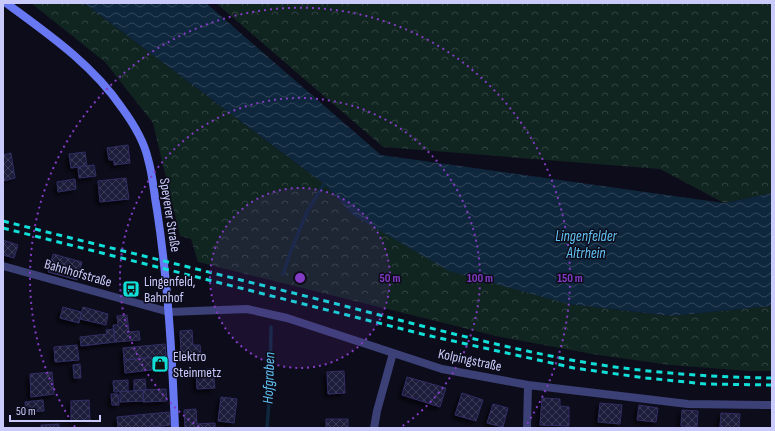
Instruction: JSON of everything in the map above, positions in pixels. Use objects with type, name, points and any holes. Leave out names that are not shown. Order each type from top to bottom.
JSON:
[{"type":"main road","name":"Speyerer Straße","points":[[6,3],[66,47],[106,87],[122,108],[133,126],[148,159],[162,242],[169,312],[175,428]]},
{"type":"street","name":"Bahnhofstraße","points":[[3,266],[169,312]]},
{"type":"street","name":"Kolpingstraße","points":[[169,312],[247,309],[287,318],[442,369],[528,385],[688,404],[772,405]]},
{"type":"street","points":[[374,428],[377,411],[393,353]]},
{"type":"street","points":[[527,428],[528,385]]},
{"type":"green space","points":[[31,3],[84,3],[324,184],[353,215],[568,304],[671,316],[772,306],[772,371],[749,371],[670,365],[592,354],[496,336],[198,262],[191,239],[180,236],[153,123],[105,62]]},
{"type":"green space","points":[[216,3],[772,3],[772,193],[724,203],[660,169],[383,147]]},
{"type":"water","name":"Lingenfelder Altrhein","points":[[84,3],[206,3],[381,155],[724,203],[772,193],[772,306],[671,316],[568,304],[449,271],[353,215],[324,184]]},
{"type":"building","points":[[128,145],[130,163],[114,165],[114,160],[109,160],[107,148]]},
{"type":"building","points":[[85,152],[87,166],[71,168],[69,154]]},
{"type":"building","points":[[11,153],[15,178],[3,181],[3,155]]},
{"type":"building","points":[[94,165],[96,176],[79,178],[78,167]]},
{"type":"building","points":[[126,178],[129,199],[100,202],[98,181]]},
{"type":"building","points":[[75,179],[76,189],[58,192],[57,182]]},
{"type":"building","points":[[3,240],[18,245],[14,258],[3,255]]},
{"type":"building","points":[[53,254],[82,262],[77,280],[48,272]]},
{"type":"building","points":[[63,307],[81,312],[79,323],[60,318]]},
{"type":"building","points":[[83,307],[108,314],[106,325],[80,319]]},
{"type":"building","points":[[127,315],[129,332],[139,331],[140,340],[115,342],[113,325],[118,325],[117,316]]},
{"type":"building","points":[[114,329],[115,342],[81,346],[80,337],[107,334],[106,330]]},
{"type":"building","points":[[192,330],[193,345],[200,345],[201,353],[181,355],[180,331]]},
{"type":"building","points":[[165,344],[166,356],[124,360],[123,348]]},
{"type":"building","points":[[77,345],[79,360],[55,362],[54,347]]},
{"type":"building","points":[[166,356],[168,368],[125,373],[124,360]]},
{"type":"building","points":[[80,364],[81,378],[74,378],[73,365]]},
{"type":"building","points":[[213,369],[215,388],[197,389],[196,370]]},
{"type":"building","points":[[344,371],[345,393],[328,394],[327,372]]},
{"type":"building","points":[[52,372],[54,394],[31,397],[30,374]]},
{"type":"building","points":[[407,377],[446,388],[440,407],[402,395]]},
{"type":"building","points":[[145,379],[146,390],[134,391],[134,380]]},
{"type":"building","points":[[128,380],[128,391],[114,392],[113,381]]},
{"type":"building","points":[[166,389],[167,401],[143,402],[143,390]]},
{"type":"building","points":[[143,390],[144,401],[120,402],[120,392]]},
{"type":"building","points":[[462,393],[483,400],[476,421],[455,415]]},
{"type":"building","points":[[111,394],[118,394],[119,405],[112,405]]},
{"type":"building","points":[[221,397],[237,399],[234,423],[218,421]]},
{"type":"building","points":[[542,398],[560,399],[560,406],[569,407],[569,426],[540,425]]},
{"type":"building","points":[[43,400],[44,411],[26,412],[25,402]]},
{"type":"building","points":[[89,400],[90,420],[71,421],[71,401]]},
{"type":"building","points":[[600,403],[622,405],[620,424],[598,422]]},
{"type":"building","points":[[493,404],[508,408],[503,427],[487,423]]},
{"type":"building","points":[[639,405],[658,408],[656,422],[637,420]]},
{"type":"building","points":[[196,409],[197,424],[215,423],[215,428],[185,428],[184,410]]},
{"type":"building","points":[[682,410],[698,411],[697,427],[681,426]]},
{"type":"building","points":[[169,412],[170,425],[145,428],[118,428],[117,417]]},
{"type":"building","points":[[721,413],[740,414],[739,428],[720,427]]},
{"type":"building","points":[[326,419],[348,419],[348,428],[326,428]]},
{"type":"building","points":[[59,424],[59,428],[41,428],[41,425]]},
{"type":"waterway","name":"Hofgraben","points":[[283,274],[307,212],[324,184]]},
{"type":"waterway","name":"Hofgraben","points":[[267,428],[270,388],[271,327]]},
{"type":"railway","points":[[3,221],[454,334],[541,354],[646,371],[696,375],[772,378]]},
{"type":"railway","points":[[3,228],[426,335],[574,368],[646,378],[706,384],[772,385]]},
{"type":"place","name":"Lingenfeld, Bahnhof","points":[[131,289]]},
{"type":"place","name":"Elektro Steinmetz","points":[[160,364]]}]
